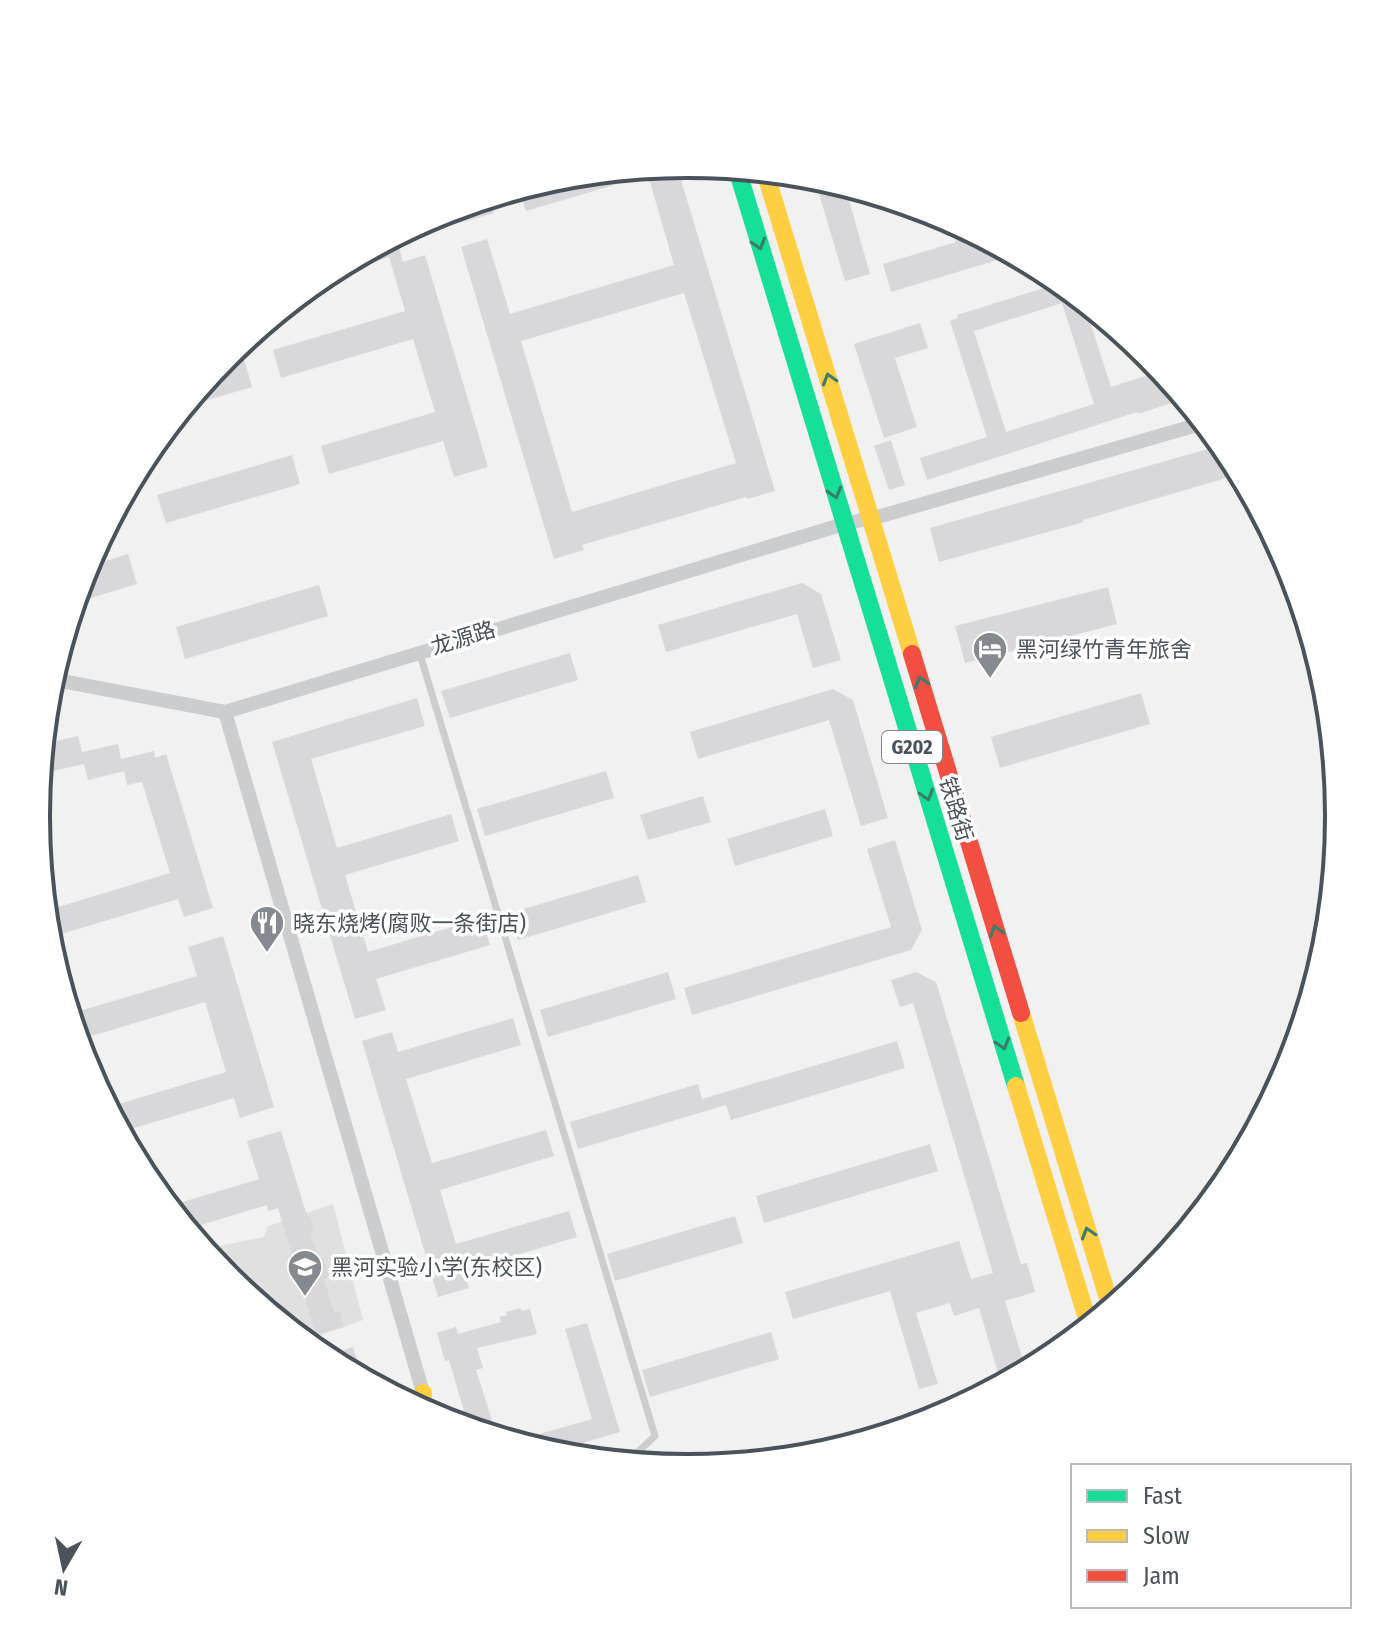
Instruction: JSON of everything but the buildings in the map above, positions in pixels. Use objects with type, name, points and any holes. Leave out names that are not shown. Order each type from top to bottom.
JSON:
[{"type":"main road","name":"铁路街","points":[[741,181],[1086,1314]]},
{"type":"main road","name":"铁路街","points":[[769,184],[1107,1296]]},
{"type":"street","name":"龙源路","points":[[65,682],[225,712],[844,524],[871,519],[1192,427]]},
{"type":"street","points":[[225,712],[420,1394]]},
{"type":"lane","points":[[419,651],[655,1436],[639,1451]]},
{"type":"shaded area","name":"黑河实验小学(东校区)","points":[[333,1204],[363,1320],[318,1336],[267,1295],[218,1246],[264,1237],[268,1226]]},
{"type":"traffic: fast","points":[[741,181],[1016,1086]]},
{"type":"traffic: slow","points":[[769,184],[912,654]]},
{"type":"traffic: slow","points":[[1021,1013],[1107,1296]]},
{"type":"traffic: slow","points":[[1016,1086],[1086,1314]]},
{"type":"traffic: jam","points":[[912,654],[1021,1013]]},
{"type":"place","name":"黑河绿竹青年旅舍","points":[[990,680]]},
{"type":"place","name":"晓东烧烤(腐败一条街店)","points":[[267,954]]},
{"type":"place","name":"黑河实验小学(东校区)","points":[[305,1298]]}]
